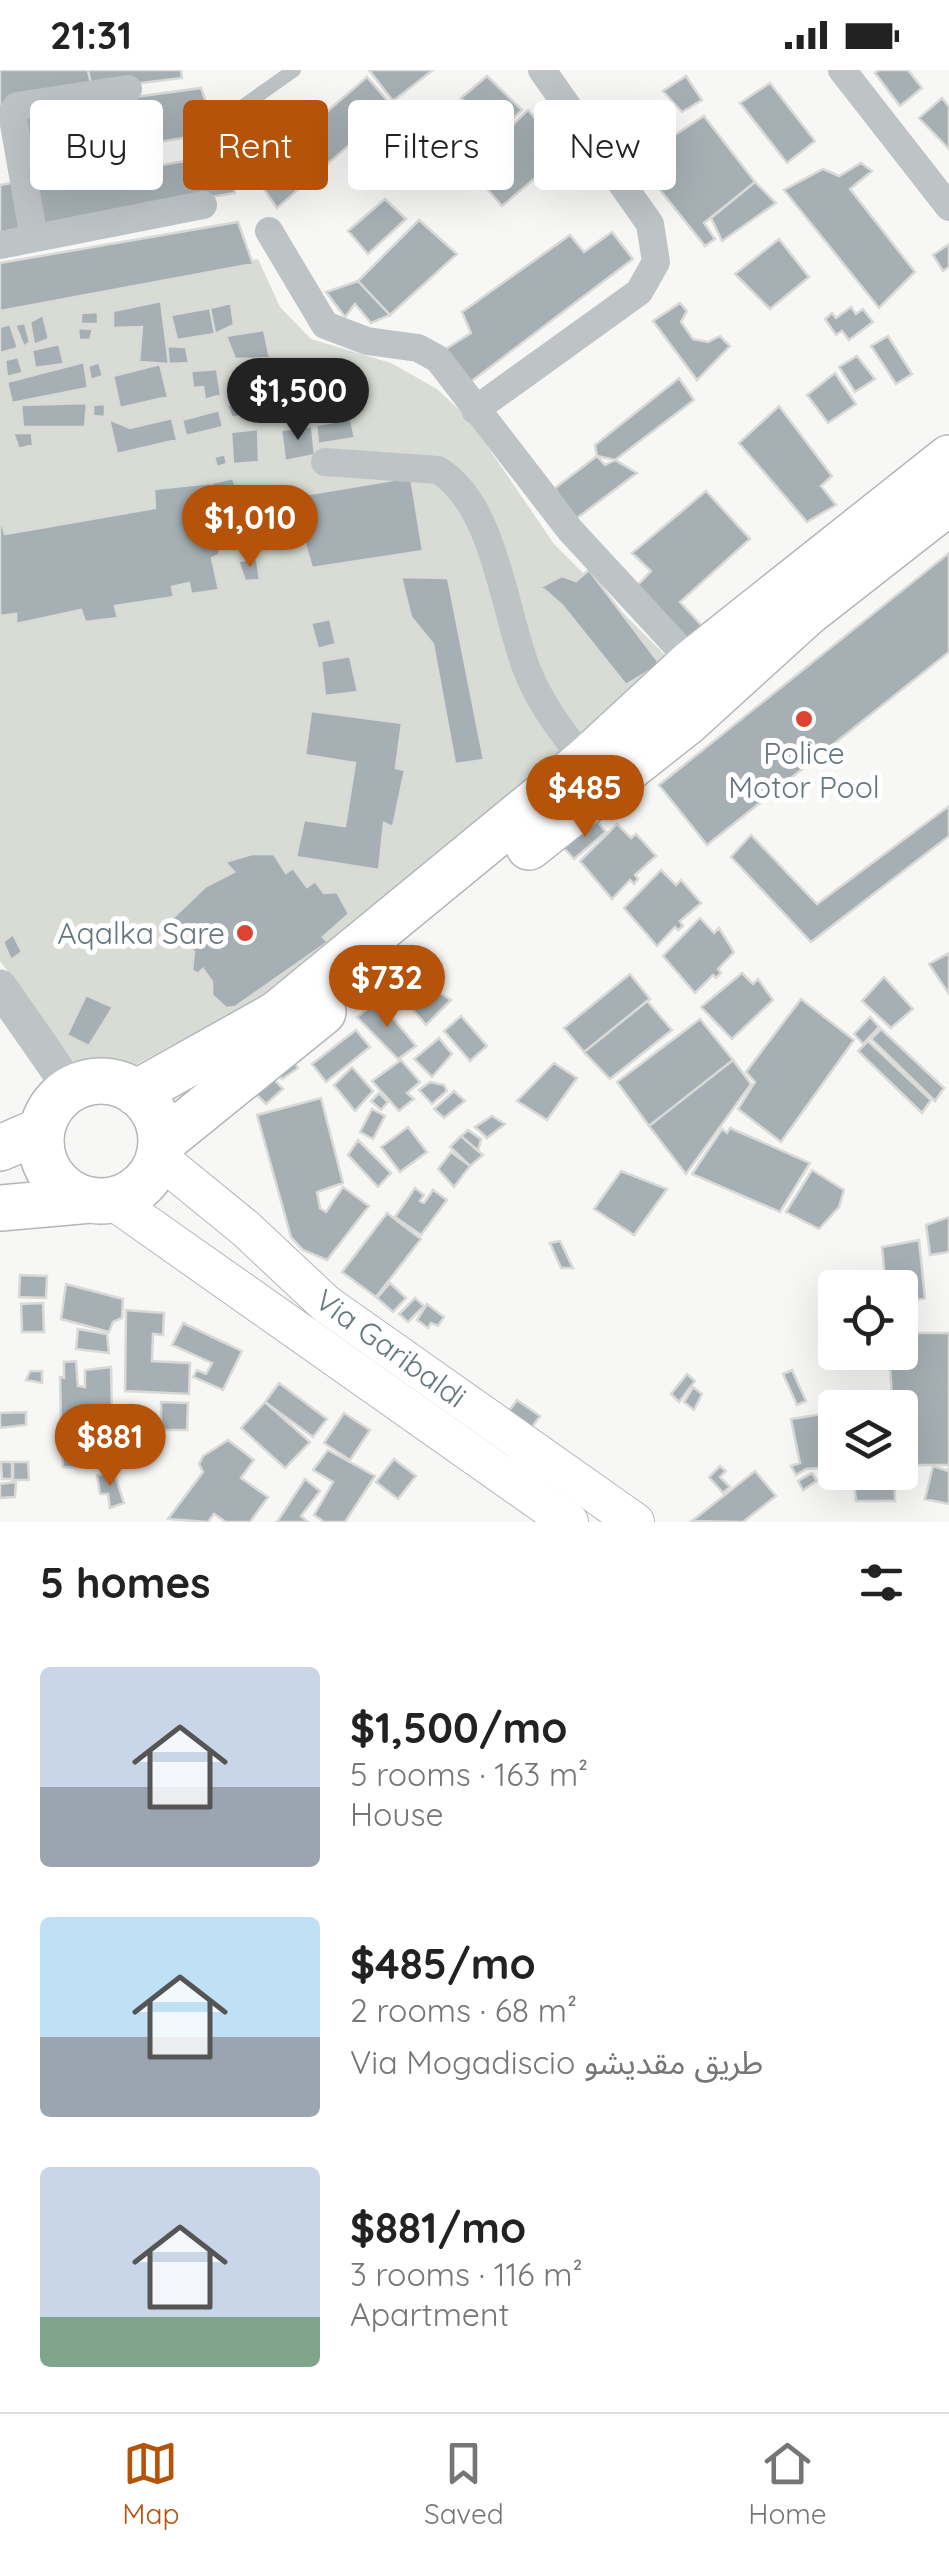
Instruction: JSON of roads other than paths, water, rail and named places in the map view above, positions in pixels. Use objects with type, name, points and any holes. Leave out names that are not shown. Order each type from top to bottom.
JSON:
[{"type":"highway","points":[[0,1208],[102,1200],[141,1186],[160,1150],[595,773],[692,662],[949,458]]},
{"type":"highway","points":[[136,1093],[277,1014],[595,773],[686,722],[807,614],[949,502]]},
{"type":"highway","points":[[102,1200],[58,1183],[41,1149],[48,1114],[71,1089],[104,1082],[136,1093],[150,1106],[160,1150]]},
{"type":"highway","points":[[0,1148],[42,1130]]},
{"type":"main road","name":"Via Garibaldi","points":[[160,1150],[326,1304],[634,1522]]},
{"type":"main road","name":"Via Garibaldi","points":[[102,1200],[570,1522]]},
{"type":"street","points":[[475,410],[639,292],[656,262],[650,224],[542,70]]},
{"type":"street","points":[[842,70],[949,207]]},
{"type":"street","points":[[34,238],[12,113],[17,106],[128,89]]},
{"type":"street","points":[[0,245],[203,205]]},
{"type":"street","points":[[270,231],[324,325],[367,341],[418,348],[438,360],[570,530],[692,662]]},
{"type":"street","points":[[326,462],[438,470],[454,480],[468,498],[508,599],[525,666],[542,703],[595,773]]},
{"type":"street","points":[[0,987],[71,1089]]},
{"type":"lane","points":[[252,100],[294,70]]},
{"type":"place","name":"Police Motor Pool","points":[[804,719]]},
{"type":"place","name":"Aqalka Sare","points":[[245,933]]}]
